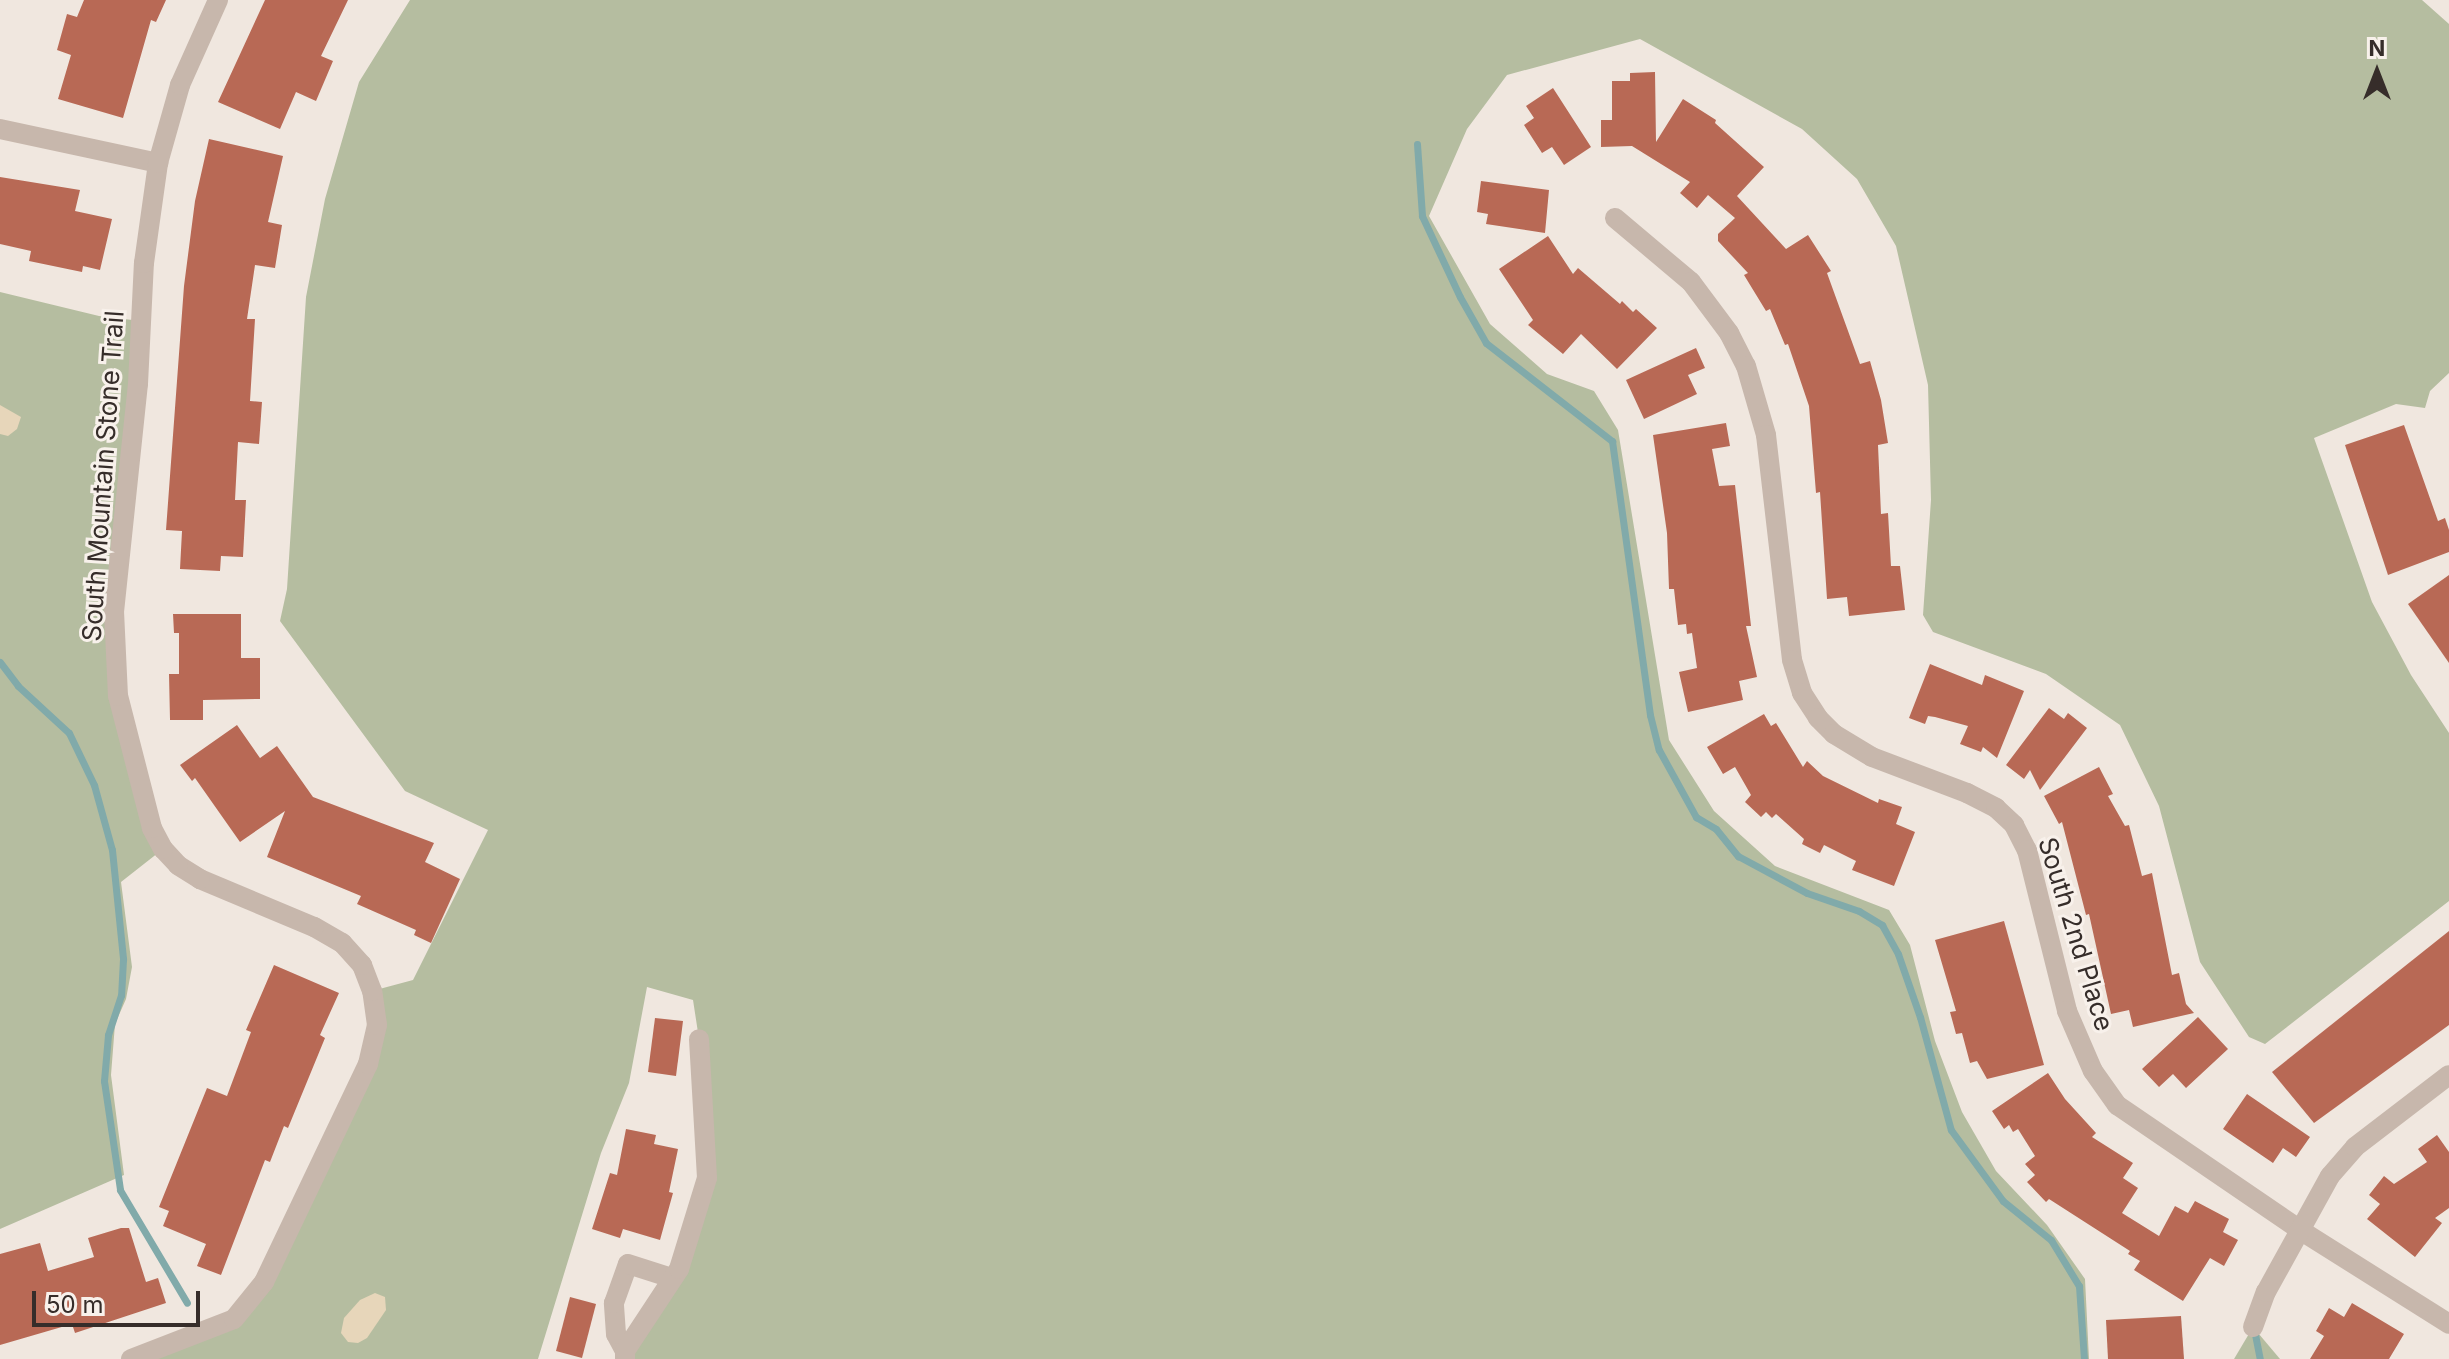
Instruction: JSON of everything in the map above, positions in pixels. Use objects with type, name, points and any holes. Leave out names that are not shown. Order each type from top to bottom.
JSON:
[{"type":"street","name":"South Mountain Stone Trail","points":[[131,1359],[234,1319],[264,1282],[368,1064],[377,1025],[372,991],[362,965],[342,943],[178,865],[163,849],[152,828],[118,696],[114,612],[138,384],[144,263],[158,163],[180,85],[218,0]]},
{"type":"street","points":[[0,129],[158,163]]},
{"type":"street","name":"South 2nd Place","points":[[1615,218],[1691,282],[1729,333],[1746,366],[1766,435],[1792,660],[1802,693],[1818,718],[1834,734],[1872,757],[1967,793],[1996,808],[2014,825],[2027,850],[2067,1011],[2093,1071],[2117,1105],[2300,1230],[2449,1324]]},
{"type":"street","points":[[625,1355],[679,1269],[707,1178],[699,1039]]},
{"type":"street","points":[[2253,1327],[2266,1292],[2330,1176],[2355,1147],[2449,1075]]},
{"type":"street","points":[[625,1355],[616,1334],[614,1303],[628,1264],[672,1278]]},
{"type":"green space","points":[[410,0],[2422,0],[2449,24],[2449,373],[2430,391],[2425,408],[2396,404],[2314,438],[2372,602],[2411,675],[2449,733],[2449,901],[2265,1044],[2249,1037],[2200,962],[2159,806],[2120,725],[2046,674],[1933,632],[1923,615],[1931,500],[1928,385],[1896,246],[1857,179],[1802,129],[1640,39],[1507,75],[1467,129],[1429,216],[1490,324],[1547,374],[1594,391],[1618,430],[1669,740],[1714,811],[1775,866],[1889,910],[1910,945],[1935,1041],[1962,1112],[1996,1171],[2047,1225],[2085,1279],[2089,1359],[625,1359],[701,1203],[699,1039],[693,1000],[647,987],[629,1083],[601,1153],[538,1359],[131,1359],[234,1319],[368,1064],[372,991],[413,980],[488,830],[405,791],[280,621],[287,589],[306,297],[325,199],[359,82]]},
{"type":"green space","points":[[0,292],[99,316],[141,321],[118,696],[163,849],[121,882],[132,967],[126,999],[115,1024],[111,1075],[124,1175],[0,1229]]},
{"type":"green space","points":[[2253,1327],[2280,1359],[2234,1359]]},
{"type":"sand","points":[[0,405],[21,417],[17,429],[8,436],[0,434]]},
{"type":"sand","points":[[375,1293],[385,1297],[386,1310],[367,1338],[358,1343],[348,1342],[341,1333],[344,1318],[360,1300]]},
{"type":"building","points":[[84,0],[166,0],[156,22],[151,20],[123,118],[58,99],[71,55],[57,50],[67,14],[77,17]]},
{"type":"building","points":[[265,0],[348,0],[321,56],[333,61],[316,101],[296,92],[280,129],[218,102]]},
{"type":"building","points":[[1655,72],[1656,142],[1683,99],[1716,120],[1715,123],[1764,167],[1737,196],[1786,249],[1808,235],[1831,271],[1827,273],[1860,364],[1870,361],[1881,400],[1888,443],[1878,445],[1881,514],[1888,513],[1891,566],[1900,566],[1905,610],[1849,616],[1847,597],[1827,599],[1820,492],[1816,493],[1809,406],[1788,344],[1785,345],[1770,309],[1766,311],[1744,275],[1748,273],[1718,241],[1718,234],[1735,218],[1708,195],[1697,208],[1680,193],[1690,182],[1632,146],[1601,147],[1601,120],[1612,120],[1612,81],[1630,81],[1630,73]]},
{"type":"building","points":[[1553,88],[1591,147],[1564,165],[1552,147],[1542,153],[1524,125],[1534,118],[1526,106]]},
{"type":"building","points":[[209,139],[283,156],[268,222],[282,225],[275,268],[255,265],[247,319],[255,319],[250,401],[262,402],[259,444],[238,442],[235,500],[246,500],[243,557],[221,556],[220,571],[180,569],[182,531],[166,530],[184,286],[195,201]]},
{"type":"building","points":[[0,177],[80,190],[75,211],[112,219],[100,270],[83,266],[82,272],[29,261],[31,251],[0,244]]},
{"type":"building","points":[[1481,181],[1549,190],[1545,233],[1486,224],[1488,214],[1477,212]]},
{"type":"building","points":[[1548,236],[1573,274],[1578,268],[1620,304],[1622,301],[1633,312],[1636,309],[1657,328],[1617,369],[1581,334],[1563,354],[1528,325],[1533,320],[1499,269]]},
{"type":"building","points":[[1696,348],[1705,368],[1688,375],[1697,394],[1644,419],[1626,380]]},
{"type":"building","points":[[1726,423],[1730,446],[1712,449],[1719,486],[1735,485],[1751,626],[1746,626],[1757,677],[1739,681],[1743,700],[1688,712],[1679,672],[1697,668],[1692,633],[1687,634],[1686,624],[1678,625],[1674,589],[1669,589],[1667,533],[1653,435]]},
{"type":"building","points":[[2404,425],[2438,521],[2445,518],[2449,530],[2449,552],[2388,575],[2345,445]]},
{"type":"building","points":[[2449,575],[2449,663],[2408,604]]},
{"type":"building","points":[[173,614],[241,614],[241,658],[260,658],[260,699],[203,700],[203,720],[170,720],[169,674],[179,674],[179,633],[174,633]]},
{"type":"building","points":[[1930,664],[1982,685],[1985,675],[2024,691],[1997,758],[1983,747],[1981,752],[1960,744],[1968,726],[1928,716],[1925,724],[1909,718]]},
{"type":"building","points":[[2049,708],[2064,719],[2068,713],[2087,728],[2040,790],[2030,770],[2024,779],[2006,765]]},
{"type":"building","points":[[1764,714],[1771,726],[1776,723],[1803,767],[1807,761],[1823,776],[1878,803],[1879,799],[1902,807],[1896,824],[1915,832],[1894,886],[1852,870],[1856,861],[1824,845],[1820,853],[1802,844],[1804,839],[1776,814],[1772,818],[1766,812],[1761,817],[1745,802],[1751,795],[1735,767],[1723,774],[1707,747]]},
{"type":"building","points":[[237,725],[260,758],[277,746],[313,797],[434,843],[425,862],[460,879],[431,943],[414,935],[416,930],[357,904],[361,896],[267,857],[285,811],[240,842],[195,778],[192,781],[180,765]]},
{"type":"building","points":[[2099,767],[2113,794],[2108,796],[2125,826],[2129,825],[2142,876],[2152,873],[2172,975],[2179,973],[2186,1004],[2194,1013],[2133,1027],[2129,1010],[2111,1014],[2089,914],[2086,915],[2062,822],[2059,824],[2044,796]]},
{"type":"building","points":[[2004,921],[2044,1065],[1987,1079],[1977,1061],[1970,1063],[1962,1033],[1956,1034],[1950,1012],[1956,1011],[1935,940]]},
{"type":"building","points":[[2449,931],[2449,1025],[2314,1123],[2272,1072]]},
{"type":"building","points":[[274,965],[339,993],[320,1035],[325,1038],[288,1128],[284,1126],[270,1162],[265,1160],[221,1275],[197,1266],[206,1244],[163,1226],[169,1211],[159,1207],[207,1088],[227,1096],[251,1032],[246,1030]]},
{"type":"building","points":[[2198,1017],[2228,1049],[2186,1088],[2173,1074],[2159,1087],[2142,1069]]},
{"type":"building","points":[[655,1018],[683,1021],[676,1076],[648,1072]]},
{"type":"building","points":[[2048,1073],[2065,1099],[2096,1133],[2092,1137],[2133,1163],[2123,1178],[2138,1188],[2122,1213],[2159,1236],[2175,1206],[2188,1213],[2195,1201],[2229,1219],[2223,1232],[2238,1240],[2224,1266],[2210,1258],[2183,1301],[2134,1270],[2140,1261],[2128,1254],[2130,1251],[2049,1199],[2046,1202],[2027,1182],[2035,1175],[2025,1164],[2035,1156],[2018,1129],[2013,1132],[2009,1125],[2004,1129],[1992,1111]]},
{"type":"building","points":[[2247,1094],[2310,1137],[2296,1157],[2283,1148],[2273,1163],[2223,1129]]},
{"type":"building","points":[[626,1129],[656,1135],[654,1144],[678,1149],[669,1192],[673,1193],[660,1240],[623,1229],[620,1238],[592,1229],[610,1173],[617,1175]]},
{"type":"building","points":[[2437,1135],[2449,1152],[2449,1208],[2435,1218],[2442,1223],[2415,1257],[2367,1219],[2380,1204],[2369,1195],[2384,1176],[2394,1184],[2427,1162],[2418,1149]]},
{"type":"building","points":[[129,1228],[146,1282],[158,1278],[166,1303],[75,1333],[72,1324],[0,1345],[0,1254],[40,1243],[48,1271],[94,1257],[88,1238]]},
{"type":"building","points":[[570,1297],[596,1304],[582,1358],[556,1351]]},
{"type":"building","points":[[2352,1303],[2404,1334],[2389,1359],[2310,1359],[2324,1336],[2316,1331],[2329,1308],[2344,1317]]},
{"type":"building","points":[[2181,1316],[2184,1359],[2108,1359],[2106,1320]]},
{"type":"waterway","points":[[1417,144],[1422,216],[1460,297],[1486,343],[1612,441],[1650,715],[1659,750],[1696,817],[1716,829],[1738,856],[1807,893],[1859,911],[1882,925],[1898,954],[1920,1017],[1951,1130],[2003,1201],[2051,1240],[2079,1286],[2084,1359]]},
{"type":"waterway","points":[[0,662],[18,686],[69,733],[94,785],[112,850],[123,959],[121,995],[108,1035],[104,1081],[120,1190],[187,1303]]},
{"type":"waterway","points":[[2254,1329],[2260,1359]]}]
